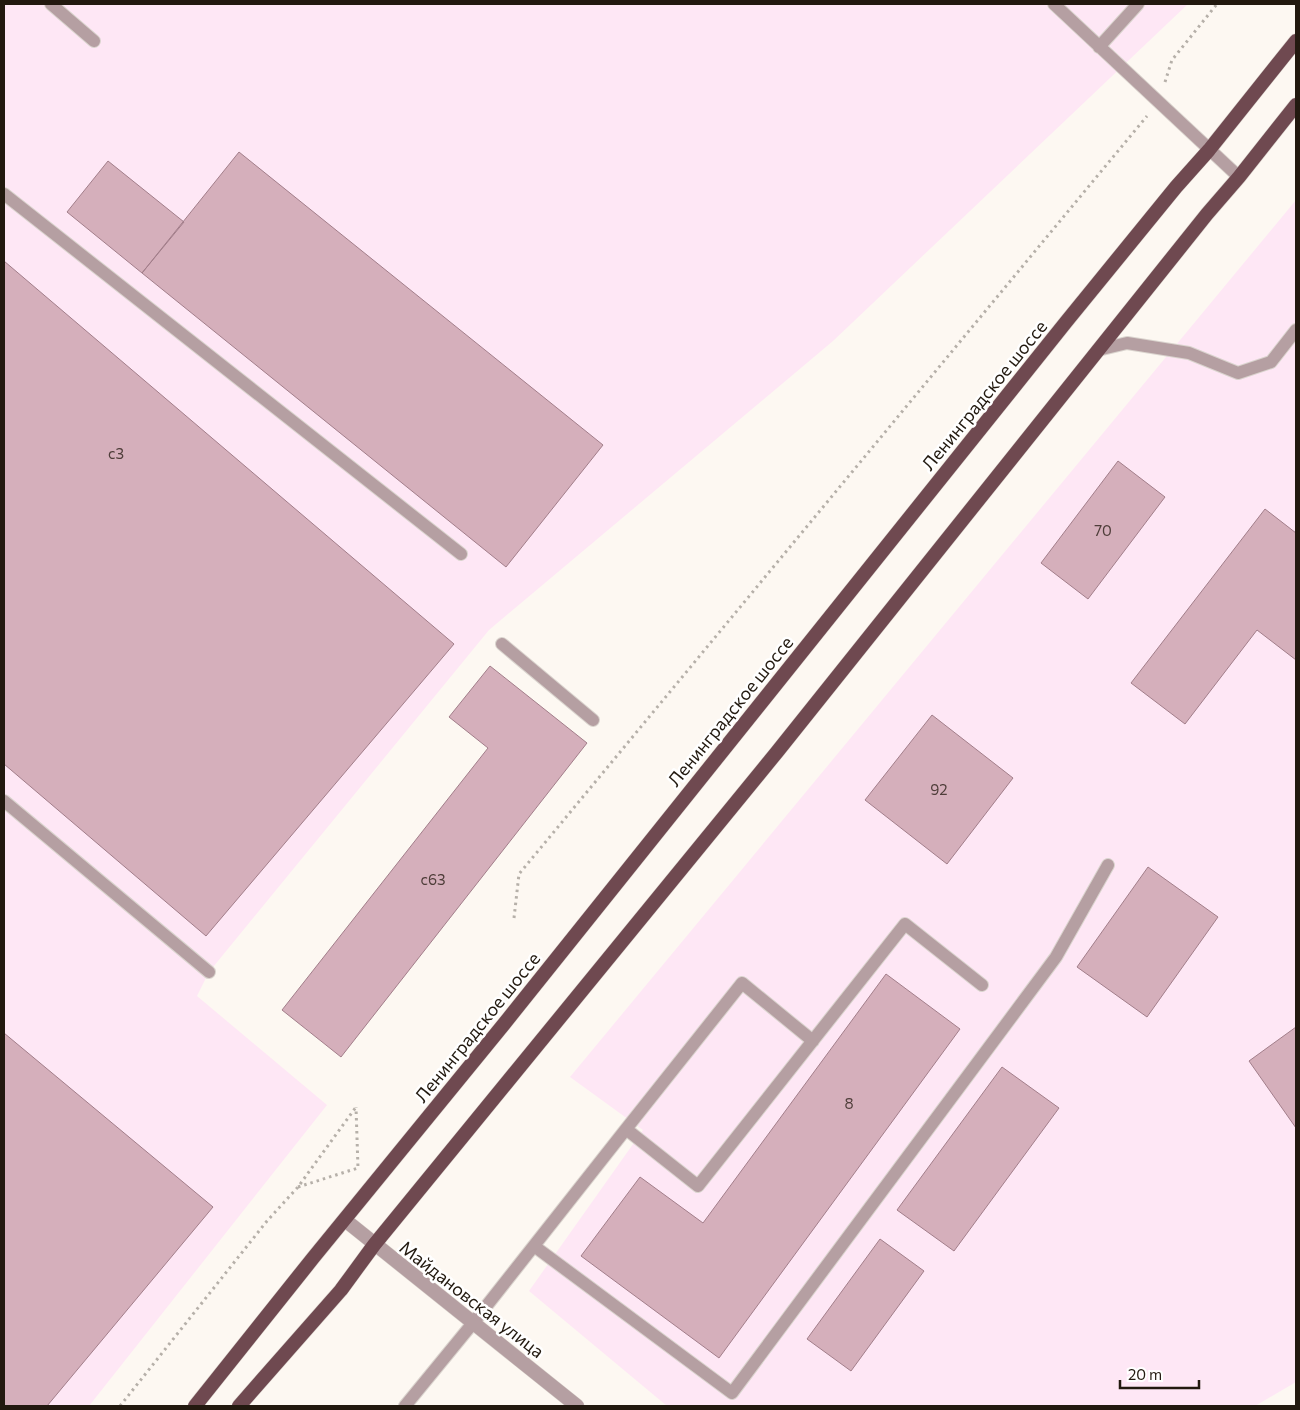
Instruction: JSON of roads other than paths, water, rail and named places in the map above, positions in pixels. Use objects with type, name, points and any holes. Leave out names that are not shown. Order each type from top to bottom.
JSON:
[{"type":"highway","name":"Ленинградское шоссе","points":[[195,1406],[306,1266],[516,1009],[1066,322],[1176,187],[1209,150],[1296,41]]},
{"type":"highway","points":[[239,1406],[341,1290],[374,1245],[783,744],[1296,105]]},
{"type":"street","name":"Майдановская улица","points":[[344,1220],[577,1406]]},
{"type":"lane","points":[[51,4],[94,41]]},
{"type":"lane","points":[[1054,4],[1239,177]]},
{"type":"lane","points":[[1099,47],[1138,4]]},
{"type":"lane","points":[[4,194],[461,554]]},
{"type":"lane","points":[[1098,350],[1127,343],[1189,353],[1238,374],[1271,362],[1296,330]]},
{"type":"lane","points":[[502,644],[593,720]]},
{"type":"lane","points":[[4,801],[209,972]]},
{"type":"lane","points":[[534,1246],[732,1393],[1056,957],[1108,866]]},
{"type":"lane","points":[[626,1129],[698,1186],[905,924],[982,985]]},
{"type":"lane","points":[[405,1406],[742,983],[814,1040]]}]
